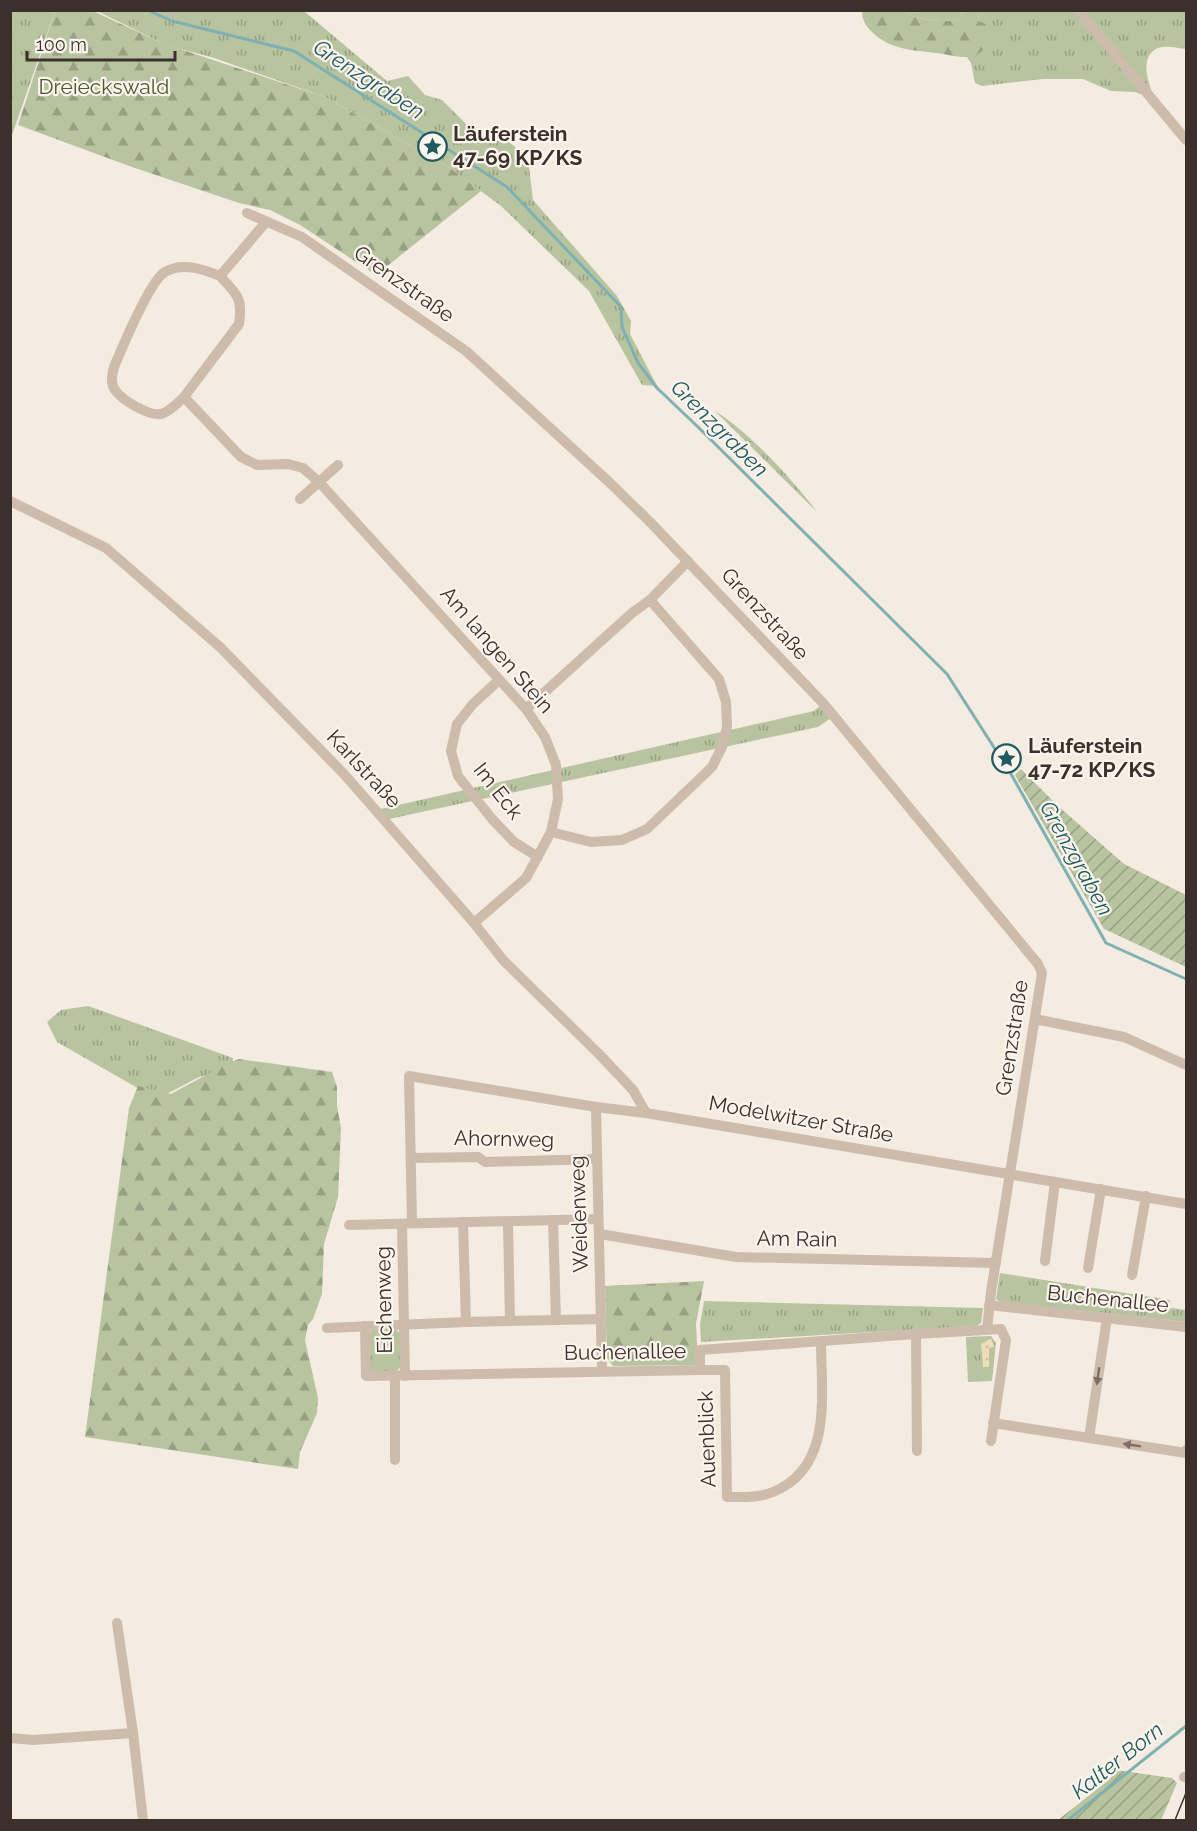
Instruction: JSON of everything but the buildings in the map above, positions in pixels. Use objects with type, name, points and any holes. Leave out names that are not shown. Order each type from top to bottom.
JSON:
[{"type":"street","points":[[1078,10],[1186,140]]},
{"type":"street","name":"Grenzstraße","points":[[247,213],[302,237],[466,351],[609,482],[823,703],[1038,964],[1042,973],[987,1329]]},
{"type":"street","points":[[220,276],[266,222]]},
{"type":"street","points":[[186,267],[205,270],[220,276],[238,296],[240,312],[238,324],[184,397],[161,414],[143,412],[115,390],[111,379],[114,367],[153,286],[164,272],[186,267]]},
{"type":"street","name":"Am langen Stein","points":[[184,397],[241,457],[257,465],[288,464],[303,468],[319,482],[526,709],[545,736],[556,765],[558,799],[551,832],[526,878],[474,923]]},
{"type":"street","points":[[300,499],[338,465]]},
{"type":"street","name":"Karlstraße","points":[[10,501],[106,548],[220,647],[344,774],[474,923],[503,960],[633,1090],[646,1113]]},
{"type":"street","points":[[526,709],[632,613],[650,600],[688,561]]},
{"type":"street","points":[[551,832],[591,842],[622,840],[647,829],[712,767],[722,747],[727,719],[726,702],[719,679],[650,600]]},
{"type":"street","name":"Im Eck","points":[[499,680],[473,704],[457,724],[451,751],[458,776],[492,819],[514,842],[538,857]]},
{"type":"street","points":[[1035,1019],[1095,1029],[1124,1037],[1186,1065]]},
{"type":"street","name":"Modelwitzer Straße","points":[[409,1076],[646,1113],[1186,1204]]},
{"type":"street","name":"Eichenweg","points":[[395,1460],[411,1158],[409,1076]]},
{"type":"street","name":"Weidenweg","points":[[596,1107],[602,1371]]},
{"type":"street","name":"Ahornweg","points":[[411,1158],[478,1157],[485,1162],[597,1159]]},
{"type":"street","points":[[1045,1261],[1055,1182]]},
{"type":"street","points":[[1088,1268],[1101,1189]]},
{"type":"street","points":[[1132,1275],[1146,1196]]},
{"type":"street","points":[[349,1225],[598,1219]]},
{"type":"street","points":[[553,1220],[556,1320]]},
{"type":"street","points":[[463,1222],[466,1322]]},
{"type":"street","points":[[508,1222],[510,1321]]},
{"type":"street","name":"Am Rain","points":[[600,1234],[736,1257],[996,1263]]},
{"type":"street","name":"Buchenallee","points":[[989,1305],[1186,1327]]},
{"type":"street","points":[[1089,1438],[1107,1318]]},
{"type":"street","points":[[327,1328],[602,1319]]},
{"type":"street","name":"Buchenallee","points":[[365,1326],[366,1376],[700,1370],[700,1350],[987,1329]]},
{"type":"street","points":[[987,1329],[1000,1329],[1006,1340],[991,1441]]},
{"type":"street","points":[[916,1334],[916,1450]]},
{"type":"street","name":"Auenblick","points":[[700,1370],[724,1370],[727,1497],[749,1497],[772,1492],[798,1477],[811,1458],[821,1427],[821,1341]]},
{"type":"street","points":[[993,1423],[1186,1453],[1186,1450]]},
{"type":"street","points":[[117,1623],[143,1821]]},
{"type":"street","points":[[10,1738],[33,1740],[133,1732]]},
{"type":"green space","points":[[10,11],[55,11],[11,138]]},
{"type":"green space","name":"Dreieckswald","points":[[55,11],[93,11],[162,43],[325,97],[450,168],[481,191],[376,275],[300,225],[270,210],[239,203],[132,167],[18,125]]},
{"type":"green space","points":[[97,11],[304,11],[387,81],[408,76],[425,95],[442,100],[470,128],[506,139],[528,159],[533,200],[617,296],[631,321],[630,334],[657,386],[642,385],[589,291],[501,206],[450,168],[325,97],[214,58],[166,45]]},
{"type":"green space","points":[[862,11],[905,11],[916,17],[941,21],[961,17],[962,11],[979,12],[978,21],[986,24],[985,46],[982,51],[967,57],[893,46],[871,31],[864,22]]},
{"type":"green space","points":[[905,11],[962,11],[961,17],[941,21],[916,17]]},
{"type":"green space","points":[[979,11],[1186,11],[1186,49],[1161,47],[1148,57],[1146,69],[1153,95],[1111,91],[1083,79],[1043,79],[982,86],[975,83],[971,63],[967,57],[975,55]]},
{"type":"green space","points":[[715,411],[742,431],[769,457],[817,512]]},
{"type":"green space","points":[[823,703],[834,716],[818,727],[384,820],[376,810],[814,711]]},
{"type":"green space","points":[[1021,769],[1057,805],[1124,864],[1186,895],[1186,967],[1104,929],[1015,775]]},
{"type":"green space","points":[[88,1006],[233,1058],[232,1069],[199,1077],[157,1099],[57,1042],[47,1022],[61,1010]]},
{"type":"green space","points":[[239,1059],[332,1072],[337,1087],[337,1106],[341,1128],[338,1197],[324,1244],[322,1294],[313,1319],[308,1325],[305,1340],[318,1398],[317,1413],[300,1452],[298,1469],[85,1437],[129,1108],[138,1086],[171,1094]]},
{"type":"green space","points":[[1000,1273],[1170,1300],[1169,1310],[1171,1308],[1186,1310],[1186,1322],[1001,1302],[996,1299]]},
{"type":"green space","points":[[704,1281],[696,1324],[698,1365],[613,1366],[607,1358],[605,1286]]},
{"type":"green space","points":[[704,1301],[983,1308],[981,1323],[976,1326],[701,1342],[700,1325]]},
{"type":"green space","points":[[395,1329],[400,1333],[401,1366],[396,1372],[373,1373],[369,1368],[368,1334],[373,1330]]},
{"type":"green space","points":[[991,1336],[996,1343],[992,1381],[968,1382],[966,1337]]},
{"type":"green space","points":[[1116,1770],[1172,1778],[1177,1783],[1161,1820],[1058,1820],[1110,1779]]},
{"type":"sand","points":[[990,1339],[993,1340],[994,1347],[989,1348],[989,1367],[983,1367],[981,1344]]},
{"type":"waterway","name":"Grenzgraben","points":[[147,10],[172,21],[294,51],[507,187],[621,307],[622,327],[638,363],[657,388],[947,674],[1011,774],[1106,943],[1186,979]]},
{"type":"waterway","name":"Kalter Born","points":[[1068,1820],[1186,1726]]},
{"type":"tram line","points":[[1175,1820],[1186,1793]]},
{"type":"place","name":"Läuferstein 47-69 KP/KS","points":[[432,146]]},
{"type":"place","name":"Läuferstein 47-72 KP/KS","points":[[1007,758]]}]
